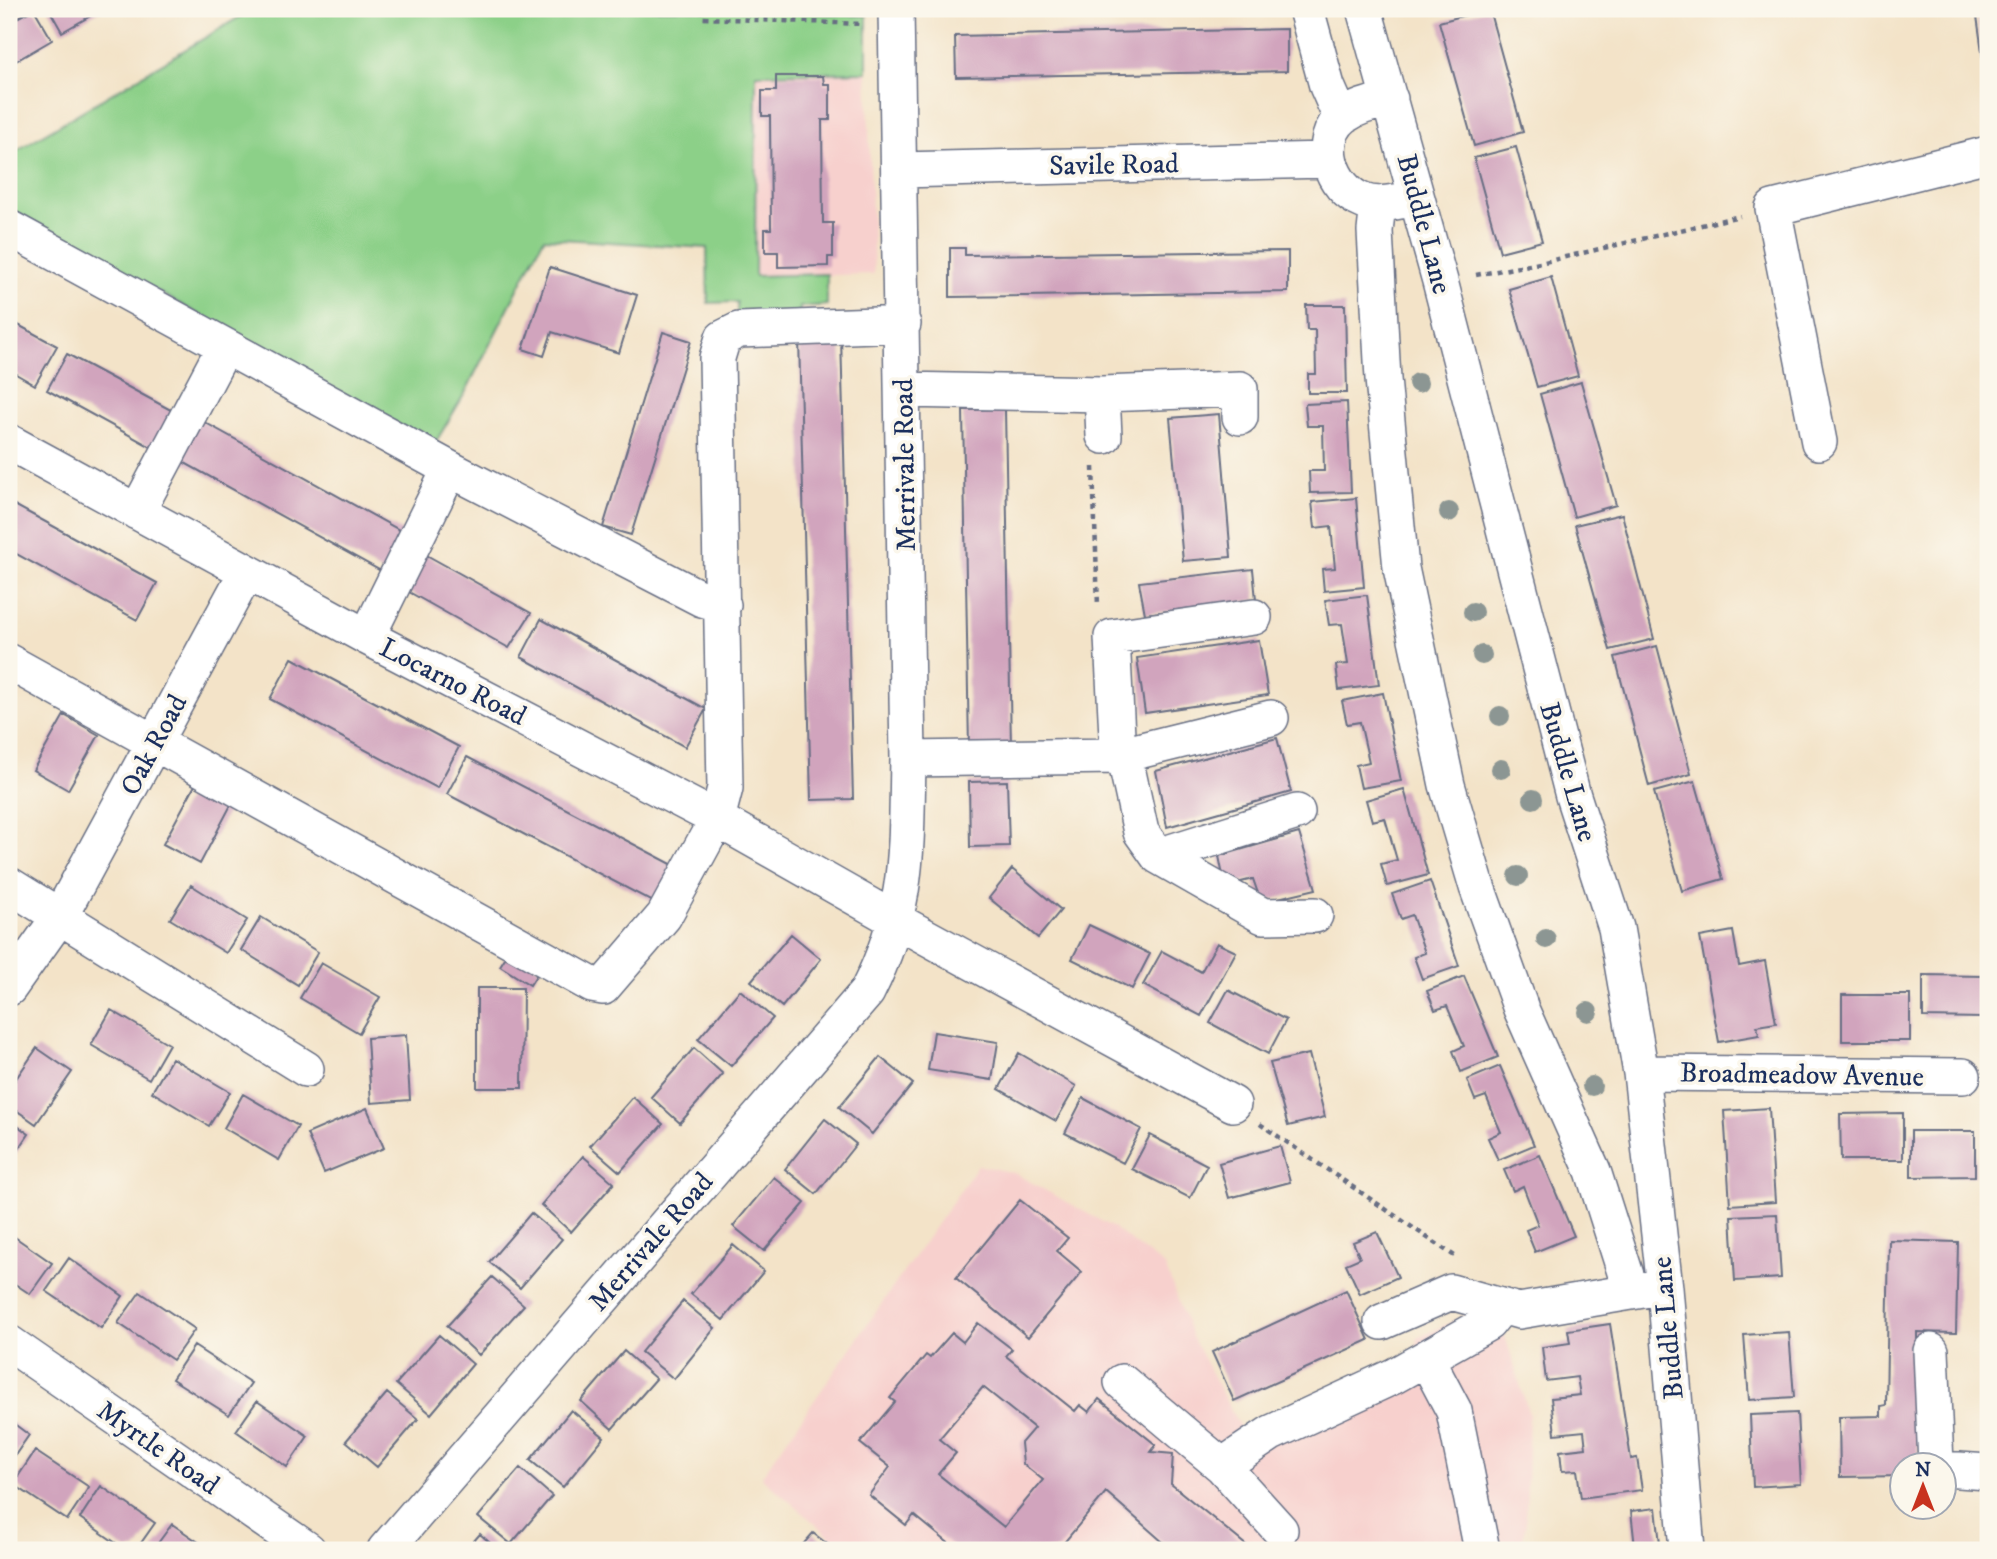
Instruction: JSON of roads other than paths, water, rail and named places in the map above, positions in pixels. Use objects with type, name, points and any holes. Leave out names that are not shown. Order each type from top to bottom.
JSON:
[{"type":"street","points":[[1306,9],[1327,86],[1341,118]]},
{"type":"street","name":"Buddle Lane","points":[[1364,9],[1440,281],[1569,783],[1616,928],[1641,1073],[1665,1288],[1687,1550]]},
{"type":"street","name":"Merrivale Road","points":[[385,1550],[867,992],[897,921],[906,873],[908,759],[896,17]]},
{"type":"street","points":[[1390,99],[1365,105],[1341,118],[1333,134],[1328,160],[1337,180],[1346,191],[1362,201],[1378,204],[1417,200]]},
{"type":"street","points":[[1819,442],[1773,208],[1988,154]]},
{"type":"street","name":"Savile Road","points":[[899,170],[1328,160]]},
{"type":"street","name":"Buddle Lane","points":[[1378,204],[1375,231],[1383,379],[1401,568],[1447,785],[1476,887],[1512,985],[1592,1171],[1631,1291]]},
{"type":"street","points":[[9,228],[450,469],[702,599],[723,605]]},
{"type":"street","points":[[9,662],[592,985],[603,987],[664,916],[718,819],[725,789],[717,358],[723,338],[739,330],[903,324]]},
{"type":"street","points":[[137,512],[225,346]]},
{"type":"street","points":[[904,390],[1102,394],[1240,389],[1240,417]]},
{"type":"street","points":[[1102,394],[1104,436]]},
{"type":"street","name":"Locarno Road","points":[[9,442],[246,573],[718,819],[897,921]]},
{"type":"street","points":[[367,637],[450,469]]},
{"type":"street","name":"Oak Road","points":[[9,988],[60,916],[246,573]]},
{"type":"street","points":[[1255,617],[1112,637],[1118,756],[1126,763],[1141,832],[1158,856],[1263,916],[1315,915]]},
{"type":"street","points":[[908,759],[1118,756],[1271,718]]},
{"type":"street","points":[[1158,856],[1297,812]]},
{"type":"street","points":[[9,885],[306,1069]]},
{"type":"street","points":[[897,921],[1233,1104]]},
{"type":"street","name":"Broadmeadow Avenue","points":[[1641,1073],[1963,1076]]},
{"type":"street","points":[[1382,1322],[1451,1292],[1519,1311],[1549,1308],[1631,1291],[1665,1288]]},
{"type":"street","points":[[1222,1466],[1271,1433],[1394,1376],[1488,1323],[1492,1305]]},
{"type":"street","name":"Myrtle Road","points":[[9,1343],[308,1550]]},
{"type":"street","points":[[1931,1351],[1935,1450]]},
{"type":"street","points":[[1426,1358],[1454,1411],[1482,1550]]},
{"type":"street","points":[[1122,1382],[1222,1466],[1280,1530]]},
{"type":"street","points":[[1958,1470],[1988,1472]]}]
